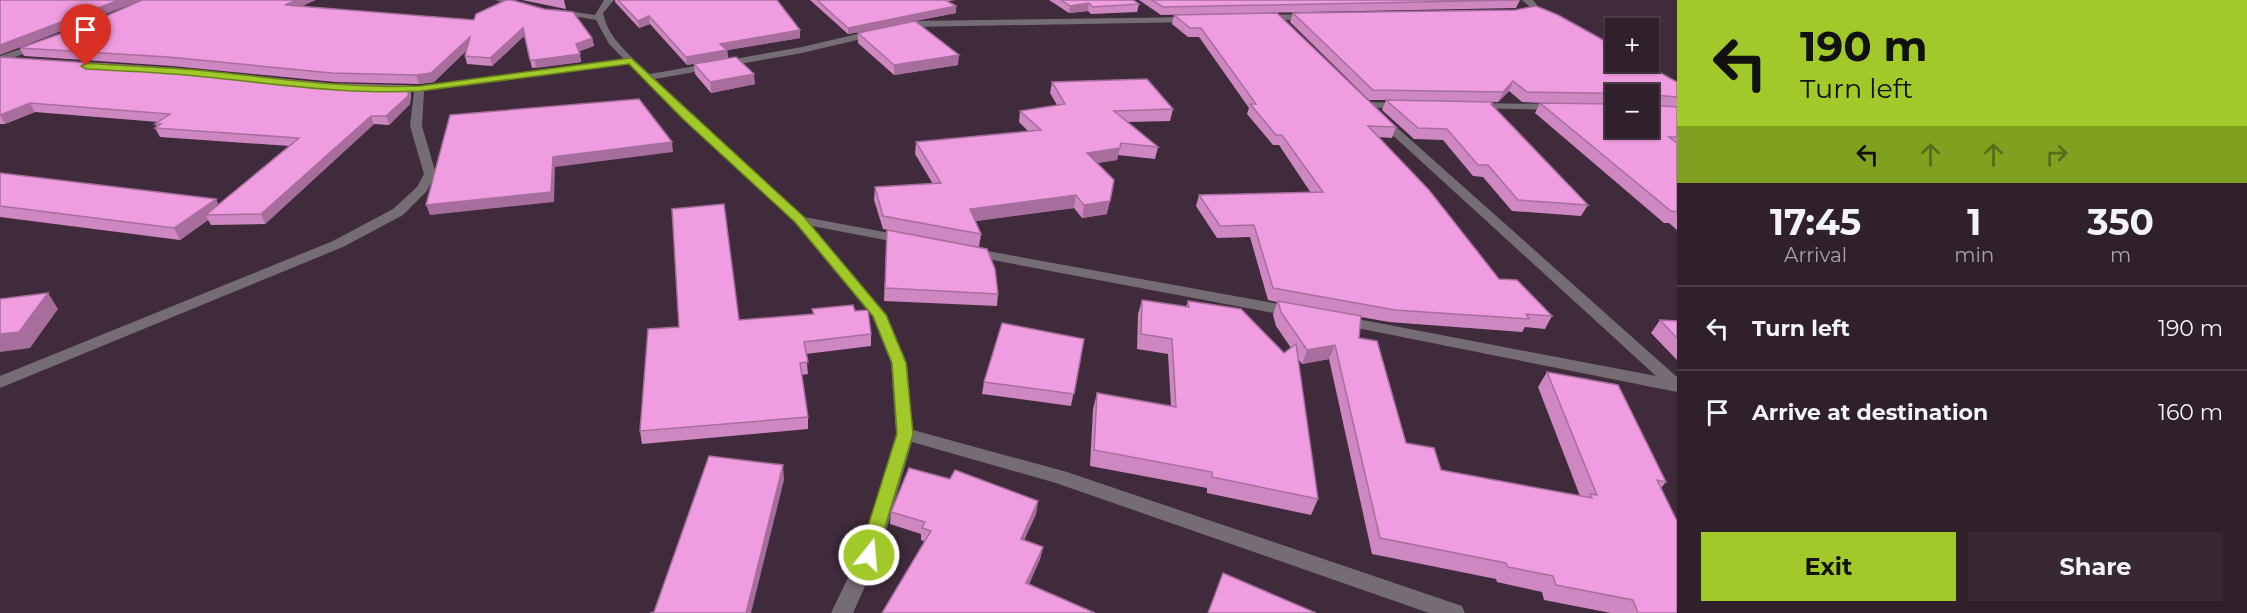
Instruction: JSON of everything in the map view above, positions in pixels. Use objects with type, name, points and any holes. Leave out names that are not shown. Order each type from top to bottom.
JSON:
[{"type":"street","points":[[499,0],[541,10],[600,18]]},
{"type":"street","points":[[610,0],[604,4],[599,13],[612,42],[800,220],[879,315],[899,363],[905,434],[869,555],[842,613]]},
{"type":"street","points":[[1511,14],[1528,12],[1535,8],[1526,0]]},
{"type":"street","points":[[1146,13],[1155,19]]},
{"type":"street","points":[[1255,18],[1324,17]]},
{"type":"street","points":[[1278,18],[1292,33]]},
{"type":"street","points":[[647,77],[802,50],[924,23],[1199,19]]},
{"type":"street","points":[[0,59],[46,43]]},
{"type":"street","points":[[0,59],[23,62]]},
{"type":"street","points":[[375,90],[420,88],[631,61]]},
{"type":"street","points":[[0,382],[338,243],[398,212],[422,189],[430,174],[416,126],[420,88]]},
{"type":"street","points":[[1353,93],[1676,386]]},
{"type":"street","points":[[1367,105],[1413,106]]},
{"type":"street","points":[[1460,106],[1564,107]]},
{"type":"street","points":[[800,220],[917,242]]},
{"type":"street","points":[[952,249],[1522,354],[1676,386]]},
{"type":"street","points":[[905,434],[1059,477],[1454,613]]},
{"type":"building","points":[[0,0],[119,0],[0,45]]},
{"type":"building","points":[[142,0],[297,0],[285,5],[474,20],[476,14],[506,0],[512,0],[544,9],[573,12],[592,38],[576,44],[580,54],[530,60],[523,28],[490,58],[465,56],[470,37],[431,73],[416,75],[332,73],[168,57],[20,48],[88,24]]},
{"type":"building","points":[[618,0],[777,0],[800,30],[720,44],[727,50],[686,57],[649,16],[638,21]]},
{"type":"building","points":[[817,0],[945,0],[956,6],[848,28]]},
{"type":"building","points":[[1061,0],[1133,0],[1139,4],[1093,7],[1089,3],[1070,6]]},
{"type":"building","points":[[1152,0],[1520,0],[1163,7]]},
{"type":"building","points":[[1536,6],[1558,15],[1605,41],[1605,72],[1659,72],[1677,82],[1677,97],[1659,95],[1659,84],[1605,84],[1605,93],[1527,92],[1513,81],[1503,92],[1373,90],[1293,13],[1515,10]]},
{"type":"building","points":[[1277,13],[1396,127],[1368,126],[1429,190],[1499,279],[1517,280],[1552,316],[1526,314],[1529,319],[1395,310],[1273,288],[1254,225],[1220,226],[1199,195],[1323,192],[1282,135],[1276,135],[1250,104],[1256,104],[1201,28],[1190,28],[1174,15]]},
{"type":"building","points":[[915,21],[959,55],[894,65],[858,33]]},
{"type":"building","points":[[0,57],[168,68],[332,84],[409,86],[408,96],[386,116],[371,116],[261,214],[206,215],[299,138],[155,128],[161,124],[155,124],[170,114],[30,103],[0,115]]},
{"type":"building","points":[[736,57],[754,74],[710,82],[694,64]]},
{"type":"building","points":[[1147,79],[1173,109],[1114,111],[1158,147],[1121,143],[1120,148],[1087,153],[1114,180],[1110,201],[1084,205],[1076,195],[970,209],[981,234],[883,216],[875,187],[941,183],[916,142],[1041,130],[1020,111],[1065,104],[1052,82]]},
{"type":"building","points":[[639,99],[672,142],[553,157],[551,192],[426,205],[450,115]]},
{"type":"building","points":[[1386,100],[1493,102],[1491,104],[1588,205],[1518,200],[1488,165],[1478,165],[1447,129],[1418,128]]},
{"type":"building","points":[[1540,103],[1605,104],[1605,138],[1659,138],[1659,106],[1677,107],[1677,137],[1669,137],[1677,143],[1677,212],[1671,211]]},
{"type":"building","points":[[0,173],[216,199],[174,228],[0,206]]},
{"type":"building","points":[[724,204],[739,320],[814,314],[812,309],[853,305],[855,311],[868,310],[871,334],[804,342],[808,362],[800,363],[808,417],[640,431],[648,329],[679,327],[672,209]]},
{"type":"building","points":[[887,230],[987,249],[995,269],[998,294],[885,288]]},
{"type":"building","points":[[48,293],[19,332],[0,334],[0,299]]},
{"type":"building","points":[[1142,300],[1189,307],[1188,301],[1241,309],[1284,353],[1296,344],[1318,499],[1212,477],[1212,472],[1094,450],[1097,393],[1176,407],[1172,339],[1141,334]]},
{"type":"building","points":[[1278,301],[1361,316],[1359,338],[1377,341],[1406,443],[1434,448],[1441,470],[1592,498],[1590,494],[1597,495],[1547,372],[1618,385],[1666,482],[1657,480],[1677,521],[1677,613],[1638,613],[1633,600],[1556,585],[1553,576],[1508,567],[1506,563],[1380,538],[1335,345],[1307,350],[1281,312]]},
{"type":"building","points":[[1660,320],[1677,321],[1677,338]]},
{"type":"building","points":[[1002,323],[1084,339],[1074,394],[984,382]]},
{"type":"building","points":[[709,456],[783,465],[746,613],[650,613],[654,612]]},
{"type":"building","points":[[909,468],[950,479],[955,470],[1038,501],[1021,539],[1043,547],[1026,583],[1095,613],[882,613],[931,531],[922,528],[925,522],[891,512]]},
{"type":"building","points":[[1223,573],[1316,613],[1208,613]]},
{"type":"route","points":[[86,66],[386,90],[420,88],[631,61],[800,220],[879,315],[899,363],[905,434],[869,555]]}]
